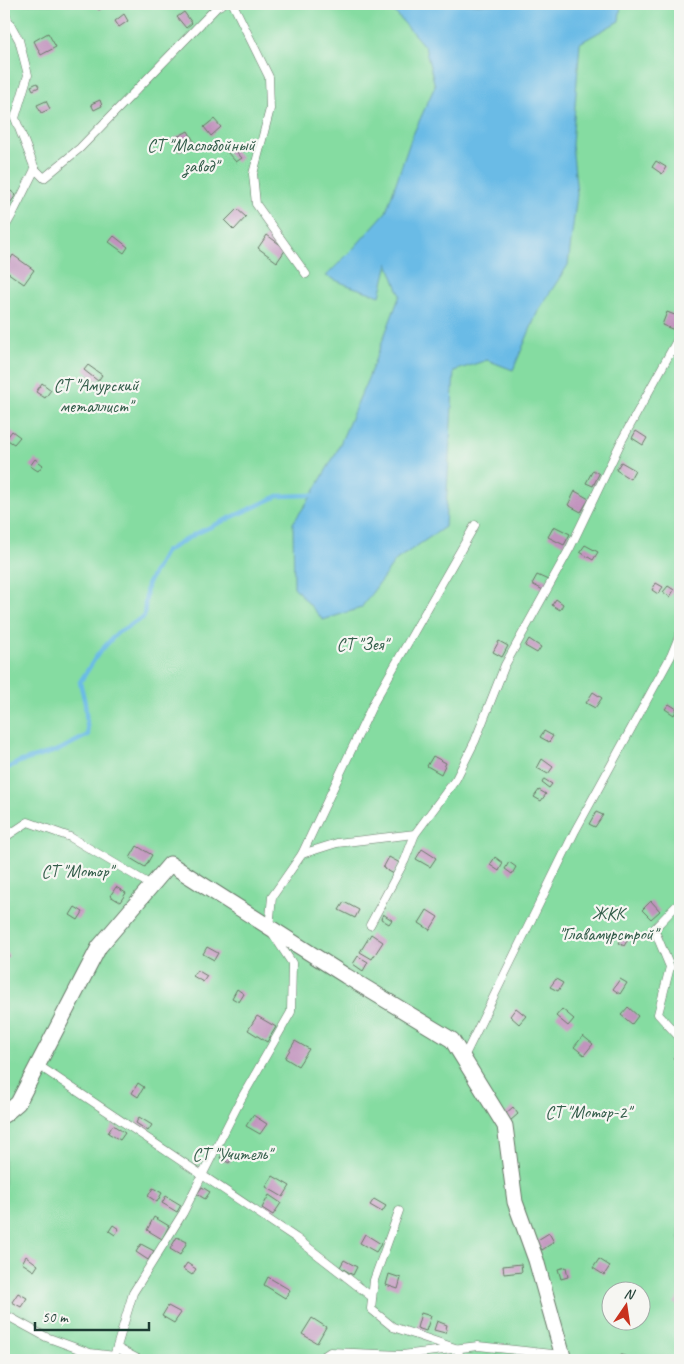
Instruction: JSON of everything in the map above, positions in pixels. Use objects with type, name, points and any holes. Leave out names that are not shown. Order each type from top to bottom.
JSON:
[{"type":"street","points":[[4,1115],[18,1103],[99,947],[170,864],[269,928],[452,1040],[505,1126],[515,1202],[536,1260],[563,1358]]},
{"type":"lane","points":[[4,13],[19,40],[28,75],[15,118],[35,169],[44,178],[80,148],[223,4]]},
{"type":"lane","points":[[233,4],[269,77],[270,109],[253,174],[256,204],[306,274]]},
{"type":"lane","points":[[4,228],[35,169]]},
{"type":"lane","points":[[370,924],[416,834],[456,778],[476,741],[505,665],[570,548],[622,440],[680,335]]},
{"type":"lane","points":[[115,1355],[133,1293],[183,1213],[241,1099],[291,1012],[292,963],[269,928],[272,897],[302,854],[374,702],[475,525]]},
{"type":"lane","points":[[464,1059],[575,831],[671,656],[680,634]]},
{"type":"lane","points":[[4,838],[28,822],[70,837],[152,886]]},
{"type":"lane","points":[[302,854],[337,843],[416,834]]},
{"type":"lane","points":[[680,906],[677,905],[654,929],[670,967],[658,1014],[680,1038]]},
{"type":"lane","points":[[38,1065],[296,1238],[372,1297]]},
{"type":"lane","points":[[398,1211],[374,1280],[371,1309],[393,1327],[458,1349]]},
{"type":"lane","points":[[4,1314],[46,1338],[90,1353],[140,1360]]},
{"type":"lane","points":[[318,1360],[330,1352],[402,1355],[478,1346],[563,1358]]},
{"type":"lane","points":[[458,1349],[460,1360]]},
{"type":"green space","points":[[4,4],[680,4],[680,1360],[4,1360]]},
{"type":"water","points":[[396,4],[621,4],[619,21],[580,43],[572,144],[577,194],[568,265],[538,311],[513,370],[487,360],[454,371],[445,527],[396,560],[361,608],[323,620],[294,587],[293,523],[312,495],[337,451],[369,376],[400,295],[388,263],[380,296],[326,276],[386,212],[411,139],[435,86],[425,47],[391,8]]},
{"type":"building","points":[[94,4],[104,4],[105,5],[99,10]]},
{"type":"building","points":[[184,12],[192,23],[186,28],[177,17]]},
{"type":"building","points":[[124,14],[128,21],[119,27],[115,21]]},
{"type":"building","points":[[48,33],[56,47],[41,55],[34,41]]},
{"type":"building","points":[[37,83],[39,87],[33,90],[31,86]]},
{"type":"building","points":[[100,100],[102,106],[94,110],[91,104]]},
{"type":"building","points":[[46,101],[50,109],[41,113],[37,105]]},
{"type":"building","points":[[214,119],[221,127],[211,136],[204,127]]},
{"type":"building","points":[[188,131],[195,143],[180,151],[173,139]]},
{"type":"building","points":[[232,147],[242,158],[236,162],[227,152]]},
{"type":"building","points":[[656,161],[666,167],[662,174],[652,167]]},
{"type":"building","points":[[7,188],[16,195],[8,206],[4,202],[4,192]]},
{"type":"building","points":[[237,209],[246,217],[234,230],[225,221]]},
{"type":"building","points":[[267,235],[286,249],[277,262],[258,248]]},
{"type":"building","points":[[114,236],[128,247],[124,253],[109,242]]},
{"type":"building","points":[[13,255],[34,270],[24,284],[4,270]]},
{"type":"building","points":[[667,312],[680,317],[677,331],[662,325]]},
{"type":"building","points":[[88,365],[102,375],[98,381],[84,370]]},
{"type":"building","points":[[42,383],[51,390],[45,398],[36,392]]},
{"type":"building","points":[[12,431],[20,437],[14,444],[6,439]]},
{"type":"building","points":[[636,431],[647,438],[643,445],[632,438]]},
{"type":"building","points":[[35,459],[43,465],[38,471],[30,466]]},
{"type":"building","points":[[621,462],[635,470],[630,479],[616,470]]},
{"type":"building","points":[[593,470],[599,474],[593,486],[586,483]]},
{"type":"building","points":[[575,491],[589,499],[581,512],[568,505]]},
{"type":"building","points":[[554,526],[570,534],[564,545],[548,537]]},
{"type":"building","points":[[585,545],[598,552],[593,560],[580,552]]},
{"type":"building","points":[[537,575],[548,580],[543,590],[532,584]]},
{"type":"building","points":[[656,583],[663,587],[658,594],[652,590]]},
{"type":"building","points":[[668,586],[674,590],[670,597],[663,592]]},
{"type":"building","points":[[556,599],[563,604],[560,610],[552,605]]},
{"type":"building","points":[[529,639],[541,647],[537,653],[525,646]]},
{"type":"building","points":[[499,641],[508,646],[502,657],[493,652]]},
{"type":"building","points":[[593,692],[602,698],[595,708],[586,703]]},
{"type":"building","points":[[669,704],[677,709],[674,715],[665,709]]},
{"type":"building","points":[[544,731],[553,736],[549,742],[540,737]]},
{"type":"building","points":[[433,756],[446,763],[441,774],[427,766]]},
{"type":"building","points":[[542,759],[553,767],[548,774],[537,768]]},
{"type":"building","points":[[544,779],[552,784],[549,788],[542,783]]},
{"type":"building","points":[[539,790],[546,794],[541,801],[534,797]]},
{"type":"building","points":[[596,812],[603,815],[595,827],[589,824]]},
{"type":"building","points":[[137,846],[152,855],[145,867],[130,858]]},
{"type":"building","points":[[422,849],[436,858],[430,867],[416,859]]},
{"type":"building","points":[[389,857],[400,863],[394,874],[383,868]]},
{"type":"building","points":[[495,857],[503,863],[499,871],[490,865]]},
{"type":"building","points":[[509,862],[516,867],[512,874],[505,869]]},
{"type":"building","points":[[116,887],[126,893],[120,902],[110,896]]},
{"type":"building","points":[[651,901],[660,911],[651,919],[642,910]]},
{"type":"building","points":[[344,902],[359,910],[355,918],[339,910]]},
{"type":"building","points":[[75,907],[83,912],[78,920],[70,915]]},
{"type":"building","points":[[427,910],[438,917],[430,930],[419,923]]},
{"type":"building","points":[[383,914],[392,920],[389,924],[381,919]]},
{"type":"building","points":[[680,932],[680,943],[675,937]]},
{"type":"building","points":[[625,933],[630,936],[624,946],[619,943]]},
{"type":"building","points":[[371,934],[383,942],[372,959],[360,952]]},
{"type":"building","points":[[207,947],[218,953],[214,960],[203,954]]},
{"type":"building","points":[[4,949],[9,956],[4,960]]},
{"type":"building","points":[[358,956],[368,962],[363,971],[353,964]]},
{"type":"building","points":[[197,970],[207,976],[203,982],[193,976]]},
{"type":"building","points":[[556,979],[563,983],[558,991],[550,987]]},
{"type":"building","points":[[620,979],[627,983],[620,994],[613,989]]},
{"type":"building","points":[[237,989],[244,994],[239,1002],[232,998]]},
{"type":"building","points":[[628,1007],[638,1016],[632,1024],[621,1015]]},
{"type":"building","points":[[516,1008],[526,1016],[519,1024],[510,1016]]},
{"type":"building","points":[[562,1009],[574,1019],[568,1026],[556,1016]]},
{"type":"building","points":[[257,1016],[276,1027],[267,1042],[248,1030]]},
{"type":"building","points":[[583,1036],[593,1044],[584,1055],[574,1047]]},
{"type":"building","points":[[295,1041],[309,1049],[298,1066],[285,1058]]},
{"type":"building","points":[[680,1050],[680,1064],[673,1058]]},
{"type":"building","points":[[138,1083],[144,1087],[138,1097],[132,1093]]},
{"type":"building","points":[[513,1107],[518,1114],[510,1121],[505,1114]]},
{"type":"building","points":[[253,1115],[267,1124],[260,1134],[246,1126]]},
{"type":"building","points":[[139,1117],[152,1125],[148,1131],[136,1123]]},
{"type":"building","points":[[113,1125],[125,1133],[120,1140],[108,1133]]},
{"type":"building","points":[[225,1149],[234,1155],[229,1163],[220,1158]]},
{"type":"building","points":[[273,1176],[290,1186],[283,1197],[266,1187]]},
{"type":"building","points":[[202,1187],[210,1192],[205,1199],[197,1194]]},
{"type":"building","points":[[153,1188],[162,1193],[157,1202],[148,1196]]},
{"type":"building","points":[[269,1195],[281,1203],[273,1215],[262,1208]]},
{"type":"building","points":[[166,1196],[181,1205],[177,1212],[162,1203]]},
{"type":"building","points":[[374,1199],[386,1206],[382,1212],[370,1205]]},
{"type":"building","points":[[154,1217],[169,1226],[162,1239],[147,1230]]},
{"type":"building","points":[[113,1225],[119,1229],[115,1235],[109,1231]]},
{"type":"building","points":[[549,1233],[554,1242],[542,1250],[536,1241]]},
{"type":"building","points":[[365,1234],[381,1244],[376,1252],[360,1243]]},
{"type":"building","points":[[177,1237],[187,1242],[180,1255],[170,1249]]},
{"type":"building","points":[[141,1244],[154,1251],[148,1260],[136,1252]]},
{"type":"building","points":[[26,1256],[38,1265],[34,1271],[22,1263]]},
{"type":"building","points":[[599,1259],[610,1266],[604,1275],[593,1268]]},
{"type":"building","points":[[344,1260],[357,1267],[353,1275],[340,1267]]},
{"type":"building","points":[[187,1263],[196,1269],[192,1275],[183,1269]]},
{"type":"building","points":[[521,1264],[522,1272],[504,1274],[503,1266]]},
{"type":"building","points":[[566,1267],[568,1277],[561,1279],[558,1269]]},
{"type":"building","points":[[389,1274],[401,1278],[398,1289],[386,1285]]},
{"type":"building","points":[[268,1277],[290,1290],[285,1298],[264,1285]]},
{"type":"building","points":[[18,1293],[27,1298],[21,1307],[12,1302]]},
{"type":"building","points":[[680,1295],[680,1307],[674,1303]]},
{"type":"building","points":[[168,1306],[181,1313],[174,1323],[162,1316]]},
{"type":"building","points":[[421,1313],[431,1316],[426,1331],[417,1328]]},
{"type":"building","points":[[312,1318],[326,1327],[317,1343],[302,1334]]},
{"type":"building","points":[[437,1321],[447,1325],[445,1333],[434,1330]]},
{"type":"building","points":[[621,1355],[631,1358],[630,1360],[619,1360]]},
{"type":"waterway","points":[[4,770],[19,762],[59,750],[88,735],[85,703],[80,682],[98,654],[117,633],[144,617],[147,585],[165,552],[195,534],[278,496],[312,495]]},
{"type":"park label","name":"СТ \"Маслобойный завод\"","points":[[201,155]]},
{"type":"park label","name":"СТ \"Амурский металлист\"","points":[[96,395]]},
{"type":"park label","name":"СТ \"Зея\"","points":[[362,644]]},
{"type":"park label","name":"СТ \"Мотор\"","points":[[77,871]]},
{"type":"park label","name":"ЖКК \"Главамурстрой\"","points":[[608,923]]},
{"type":"park label","name":"СТ \"Мотор-2\"","points":[[588,1112]]},
{"type":"park label","name":"СТ \"Учитель\"","points":[[232,1154]]}]
